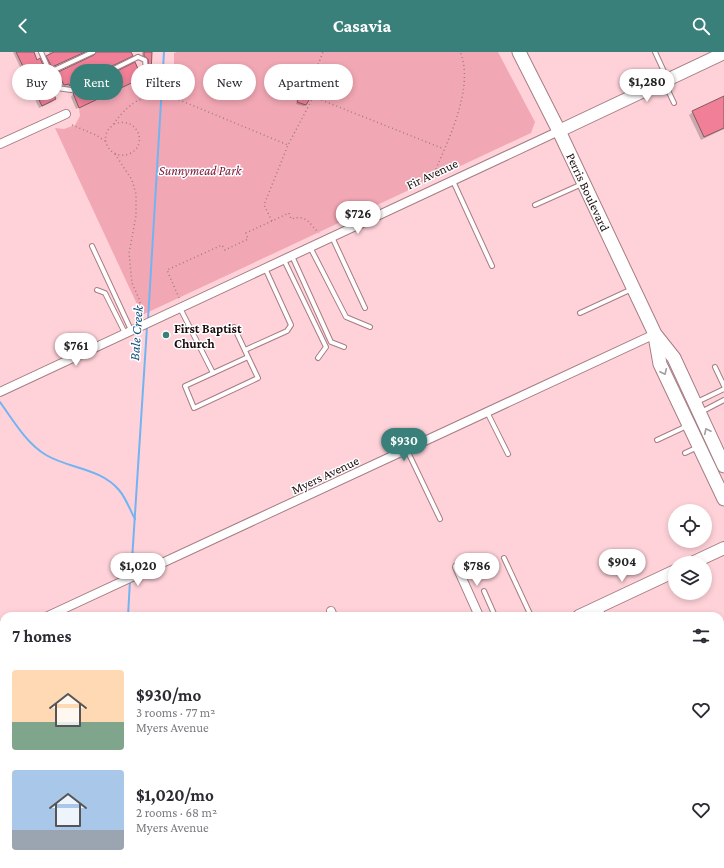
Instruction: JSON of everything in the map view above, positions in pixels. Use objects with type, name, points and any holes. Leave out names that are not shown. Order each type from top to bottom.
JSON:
[{"type":"main road","name":"Perris Boulevard","points":[[519,52],[559,131],[655,334],[674,358],[724,466]]},
{"type":"main road","name":"Perris Boulevard","points":[[655,334],[660,364],[724,499]]},
{"type":"street","name":"Fir Avenue","points":[[1,391],[724,53]]},
{"type":"street","points":[[0,144],[66,114]]},
{"type":"street","name":"Myers Avenue","points":[[57,612],[146,572],[655,334]]},
{"type":"street","points":[[707,556],[724,548]]},
{"type":"street","points":[[457,567],[477,612]]},
{"type":"street","points":[[602,611],[668,575]]},
{"type":"lane","points":[[42,52],[47,64]]},
{"type":"lane","points":[[62,66],[93,52]]},
{"type":"lane","points":[[656,52],[674,103]]},
{"type":"lane","points":[[62,89],[71,90],[138,54],[145,60],[145,64]]},
{"type":"lane","points":[[452,180],[492,266]]},
{"type":"lane","points":[[535,205],[584,183]]},
{"type":"lane","points":[[332,236],[365,308]]},
{"type":"lane","points":[[92,246],[128,332]]},
{"type":"lane","points":[[310,247],[346,317],[370,327]]},
{"type":"lane","points":[[292,255],[331,342],[344,347]]},
{"type":"lane","points":[[283,259],[326,347],[318,358]]},
{"type":"lane","points":[[245,350],[287,331],[291,326],[265,268]]},
{"type":"lane","points":[[580,313],[634,288]]},
{"type":"lane","points":[[97,290],[106,293],[128,332]]},
{"type":"lane","points":[[180,307],[213,373]]},
{"type":"lane","points":[[234,327],[258,378],[194,408],[185,386],[248,357]]},
{"type":"lane","points":[[697,408],[724,388],[715,367]]},
{"type":"lane","points":[[697,408],[724,400]]},
{"type":"lane","points":[[487,412],[508,454]]},
{"type":"lane","points":[[657,440],[689,425]]},
{"type":"lane","points":[[685,453],[699,447]]},
{"type":"lane","points":[[407,450],[440,519]]},
{"type":"lane","points":[[504,558],[529,612]]},
{"type":"lane","points":[[484,591],[494,612]]},
{"type":"path","points":[[318,64],[323,52]]},
{"type":"path","points":[[431,180],[461,102],[464,74],[460,52]]},
{"type":"path","points":[[106,143],[107,131],[114,124],[116,118],[134,103],[151,96],[172,98],[288,144]]},
{"type":"path","points":[[272,221],[264,205],[288,144],[306,108],[308,110],[312,100]]},
{"type":"path","points":[[324,100],[444,149]]},
{"type":"path","points":[[114,124],[125,122],[134,126],[139,135],[138,146],[131,154],[115,154]]},
{"type":"path","points":[[72,126],[96,135],[106,143],[110,151],[115,154],[132,180],[136,194],[136,216],[129,253],[133,288],[139,299],[143,315]]},
{"type":"path","points":[[179,298],[167,270],[222,244],[225,250],[248,239],[246,233],[288,213],[291,219],[301,217],[308,220],[319,233]]},
{"type":"green space","name":"Sunnymead Park","points":[[498,52],[535,122],[531,133],[142,315],[55,128],[64,129],[75,125],[80,116],[79,108],[96,100],[123,100],[123,88],[131,84],[131,100],[195,100],[195,64],[174,64],[174,53]]},
{"type":"building","points":[[16,52],[34,52],[37,60],[40,58],[43,64],[22,64]]},
{"type":"building","points":[[54,52],[85,52],[59,64],[50,64],[46,56]]},
{"type":"building","points":[[96,52],[131,52],[133,56],[116,64],[75,64],[94,55]]},
{"type":"building","points":[[144,52],[152,52],[151,64],[148,64],[148,59],[144,56]]},
{"type":"building","points":[[131,64],[131,83],[123,87],[123,68]]},
{"type":"building","points":[[70,66],[70,86],[69,84],[64,85],[62,81],[62,70]]},
{"type":"building","points":[[724,96],[724,128],[704,137],[692,111]]},
{"type":"building","points":[[39,100],[54,100],[42,106]]},
{"type":"building","points":[[76,100],[96,100],[79,108]]},
{"type":"building","points":[[298,100],[309,100],[306,105],[297,102]]},
{"type":"waterway","name":"Bale Creek","points":[[148,320],[164,52]]},
{"type":"waterway","name":"Bale Creek","points":[[131,576],[147,327]]},
{"type":"waterway","points":[[0,402],[20,431],[39,450],[55,460],[94,473],[111,483],[119,490],[126,500],[135,519]]},
{"type":"waterway","name":"Bale Creek","points":[[128,612],[130,580]]},
{"type":"place","name":"First Baptist Church","points":[[166,335]]}]
